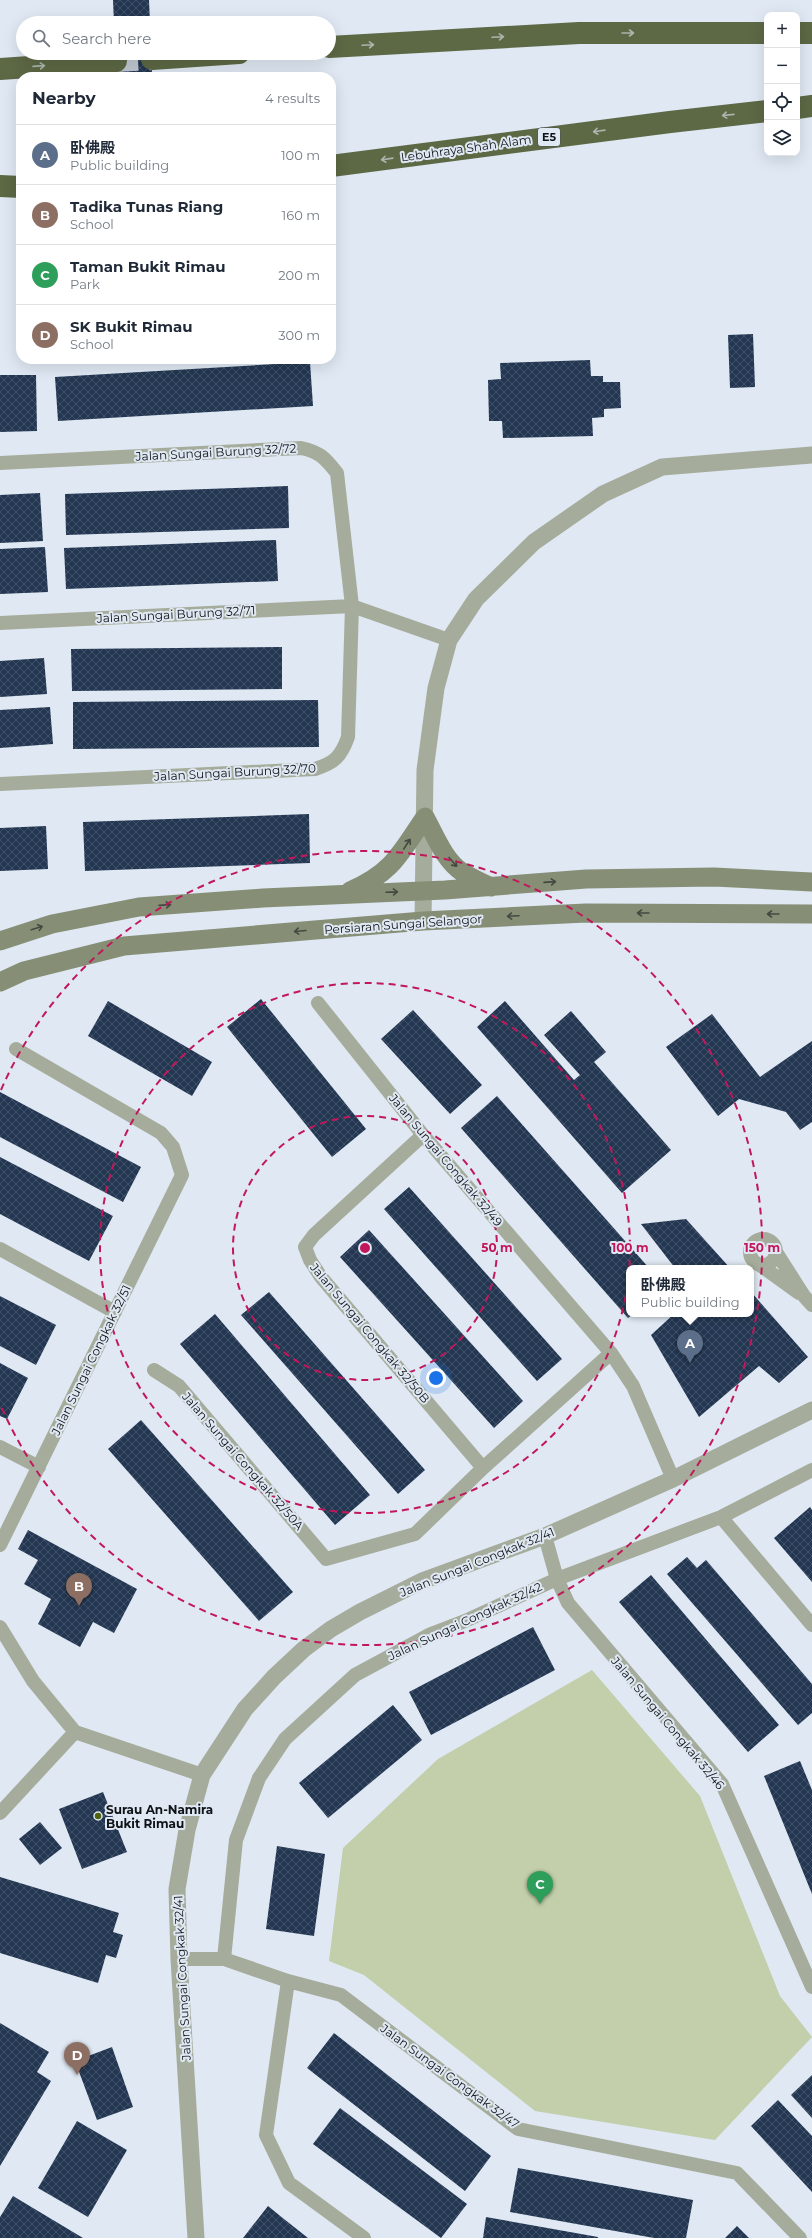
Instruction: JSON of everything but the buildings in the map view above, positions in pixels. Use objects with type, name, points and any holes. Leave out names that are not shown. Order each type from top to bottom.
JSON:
[{"type":"highway","points":[[336,47],[579,33],[764,33]]},
{"type":"highway","points":[[800,33],[812,33]]},
{"type":"highway","points":[[0,69],[116,62]]},
{"type":"highway","points":[[800,108],[812,106]]},
{"type":"highway","name":"Lebuhraya Shah Alam","points":[[336,165],[764,111]]},
{"type":"highway","points":[[0,186],[16,187]]},
{"type":"main road","points":[[345,894],[382,874],[399,856],[425,817],[444,852],[454,865],[462,872],[491,887]]},
{"type":"main road","points":[[0,941],[52,924],[139,907],[345,894],[491,887],[586,879],[699,877],[812,882]]},
{"type":"main road","name":"Persiaran Sungai Selangor","points":[[0,982],[24,971],[124,946],[424,921],[586,913],[812,914]]},
{"type":"street","name":"Jalan Sungai Burung 32/72","points":[[0,463],[301,448],[316,451],[327,460],[337,473],[352,606]]},
{"type":"street","points":[[424,921],[426,770],[436,688],[449,640],[476,599],[534,542],[603,494],[662,467],[812,455]]},
{"type":"street","points":[[352,606],[449,640]]},
{"type":"street","name":"Jalan Sungai Burung 32/71","points":[[0,623],[352,606]]},
{"type":"street","name":"Jalan Sungai Burung 32/70","points":[[0,784],[315,769],[331,764],[343,750],[348,738],[352,606]]},
{"type":"street","name":"Jalan Sungai Congkak 32/49","points":[[318,1003],[423,1135],[611,1353],[633,1386],[673,1479]]},
{"type":"street","name":"Jalan Sungai Congkak 32/51","points":[[0,1545],[182,1175],[173,1148],[161,1132],[16,1049]]},
{"type":"street","name":"Jalan Sungai Congkak 32/50B","points":[[423,1135],[314,1235],[305,1247],[310,1260],[321,1277],[483,1468]]},
{"type":"street","points":[[760,1239],[768,1240],[774,1245],[776,1252],[808,1301],[753,1261],[750,1254],[754,1243],[760,1239]]},
{"type":"street","points":[[0,1249],[115,1312]]},
{"type":"street","points":[[760,1265],[771,1263],[776,1252]]},
{"type":"street","points":[[483,1468],[611,1353]]},
{"type":"street","name":"Jalan Sungai Congkak 32/50A","points":[[154,1370],[179,1386],[326,1559],[415,1534],[483,1468]]},
{"type":"street","name":"Jalan Sungai Congkak 32/41","points":[[196,2238],[179,1959],[177,1889],[187,1830],[202,1775],[245,1709],[284,1667],[331,1629],[360,1612],[422,1581],[545,1536],[673,1479],[812,1410]]},
{"type":"street","points":[[0,1447],[39,1467]]},
{"type":"street","name":"Jalan Sungai Congkak 32/42","points":[[224,1959],[236,1840],[259,1778],[284,1739],[355,1675],[431,1634],[465,1621],[557,1579],[721,1517],[812,1470]]},
{"type":"street","points":[[721,1517],[812,1625]]},
{"type":"street","name":"Jalan Sungai Congkak 32/46","points":[[545,1536],[557,1579],[568,1602],[722,1784],[812,1987]]},
{"type":"street","points":[[0,1627],[33,1681],[75,1732],[202,1775]]},
{"type":"street","points":[[0,1814],[75,1732]]},
{"type":"street","name":"Jalan Sungai Congkak 32/47","points":[[179,1959],[224,1959],[288,1980],[341,1995],[518,2129],[737,2173],[800,2238]]},
{"type":"street","points":[[288,1980],[266,2135],[289,2183],[364,2238]]},
{"type":"green space","points":[[592,1670],[700,1796],[780,1996],[812,2037],[715,2140],[535,2111],[364,1975],[329,1961],[343,1848],[438,1759]]},
{"type":"tunnel","points":[[116,61],[134,60]]},
{"type":"place","name":"卧佛殿","points":[[690,1363]]},
{"type":"place","name":"Tadika Tunas Riang","points":[[79,1606]]},
{"type":"place","name":"Surau An-Namira Bukit Rimau","points":[[98,1816]]},
{"type":"place","name":"Taman Bukit Rimau","points":[[540,1904]]},
{"type":"place","name":"SK Bukit Rimau","points":[[77,2075]]}]
